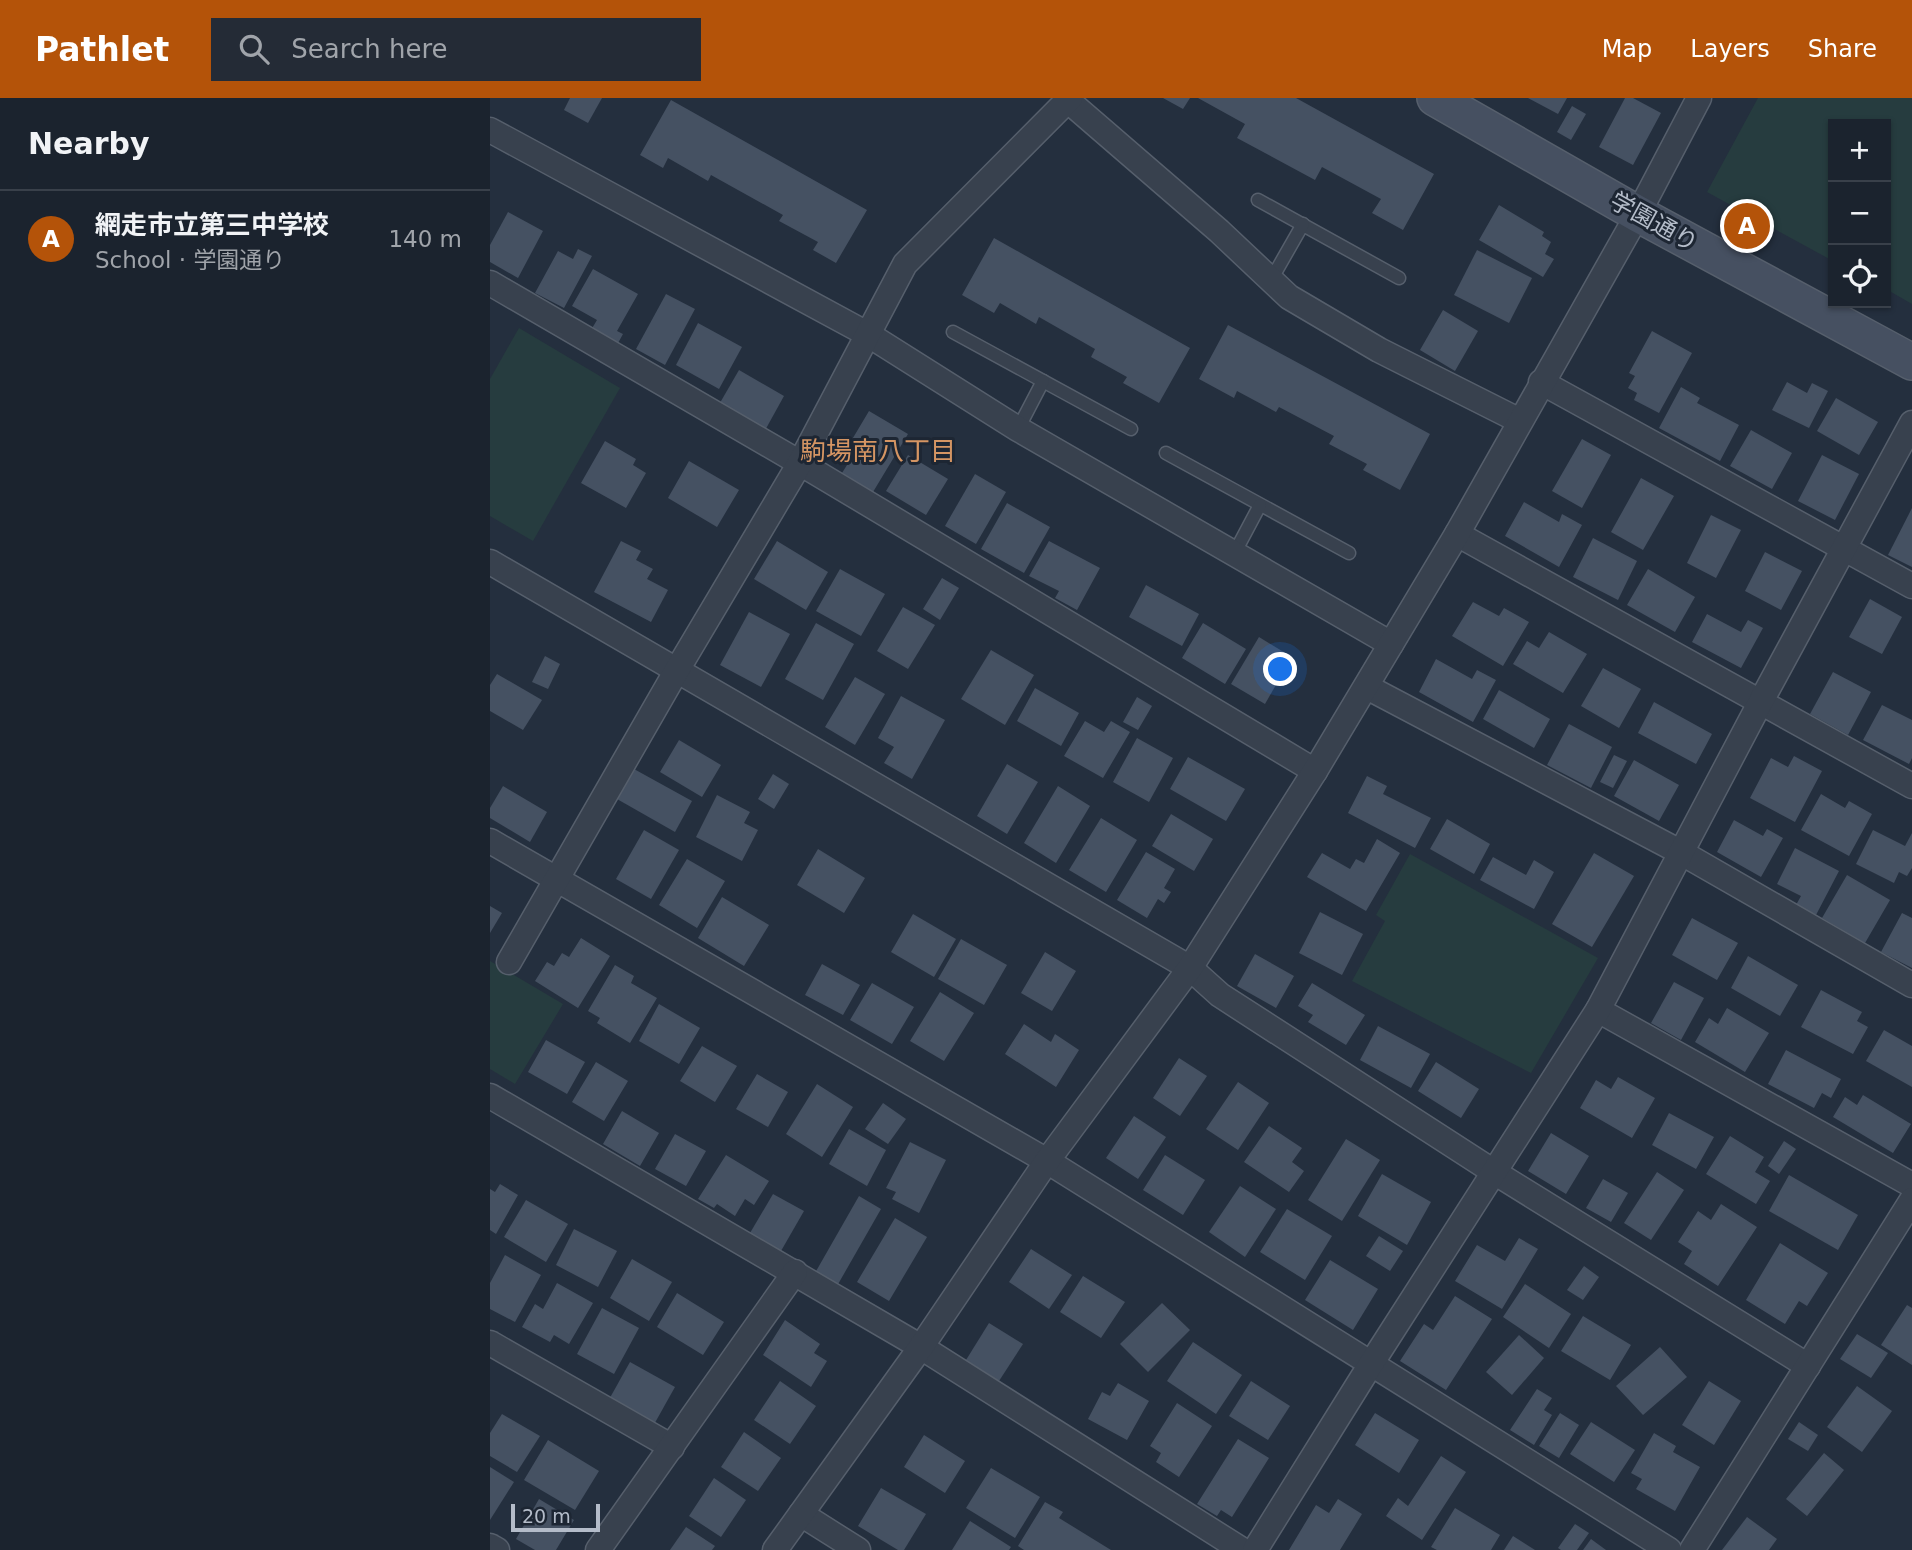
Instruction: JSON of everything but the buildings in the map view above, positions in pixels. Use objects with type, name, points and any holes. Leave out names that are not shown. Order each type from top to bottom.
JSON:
[{"type":"street","name":"学園通り","points":[[1435,98],[1638,214],[1912,362]]},
{"type":"street","points":[[775,1550],[921,1347],[1047,1161],[1190,968],[1367,687],[1457,534],[1638,214],[1699,98]]},
{"type":"street","points":[[509,962],[800,463],[905,264],[1068,99],[1219,231],[1289,297],[1379,350],[1520,421]]},
{"type":"street","points":[[490,130],[869,335],[1018,429],[1391,645]]},
{"type":"street","points":[[490,283],[800,463],[1315,771]]},
{"type":"street","points":[[1541,383],[1912,586]]},
{"type":"street","points":[[1255,1550],[1598,1010],[1912,423]]},
{"type":"street","points":[[1457,534],[1912,786]]},
{"type":"street","points":[[490,562],[1190,968],[1220,995],[1494,1172],[1808,1366]]},
{"type":"street","points":[[1367,687],[1682,853],[1912,985]]},
{"type":"street","points":[[490,841],[1047,1161],[1669,1550]]},
{"type":"street","points":[[1598,1010],[1912,1185]]},
{"type":"street","points":[[490,1096],[921,1347],[1242,1550]]},
{"type":"street","points":[[1692,1550],[1912,1200]]},
{"type":"street","points":[[598,1550],[795,1272]]},
{"type":"street","points":[[490,1343],[672,1447]]},
{"type":"street","points":[[801,1514],[858,1550]]},
{"type":"street","points":[[490,1546],[497,1550]]},
{"type":"lane","points":[[1258,200],[1399,278]]},
{"type":"lane","points":[[1271,280],[1303,225]]},
{"type":"lane","points":[[953,332],[1131,429]]},
{"type":"lane","points":[[1018,429],[1043,381]]},
{"type":"lane","points":[[1166,453],[1349,553]]},
{"type":"lane","points":[[1234,554],[1260,505]]},
{"type":"green space","points":[[1758,98],[1912,98],[1912,304],[1891,292],[1891,119],[1828,119],[1828,258],[1707,192]]},
{"type":"green space","points":[[519,328],[620,388],[533,541],[490,516],[490,379]]},
{"type":"green space","points":[[1410,854],[1598,958],[1531,1073],[1352,981],[1385,921],[1376,915]]},
{"type":"green space","points":[[490,961],[563,1004],[515,1084],[490,1069]]},
{"type":"place","name":"網走市立第三中学校","points":[[1747,226]]},
{"type":"district","name":"駒場南八丁目","points":[[878,451]]}]
